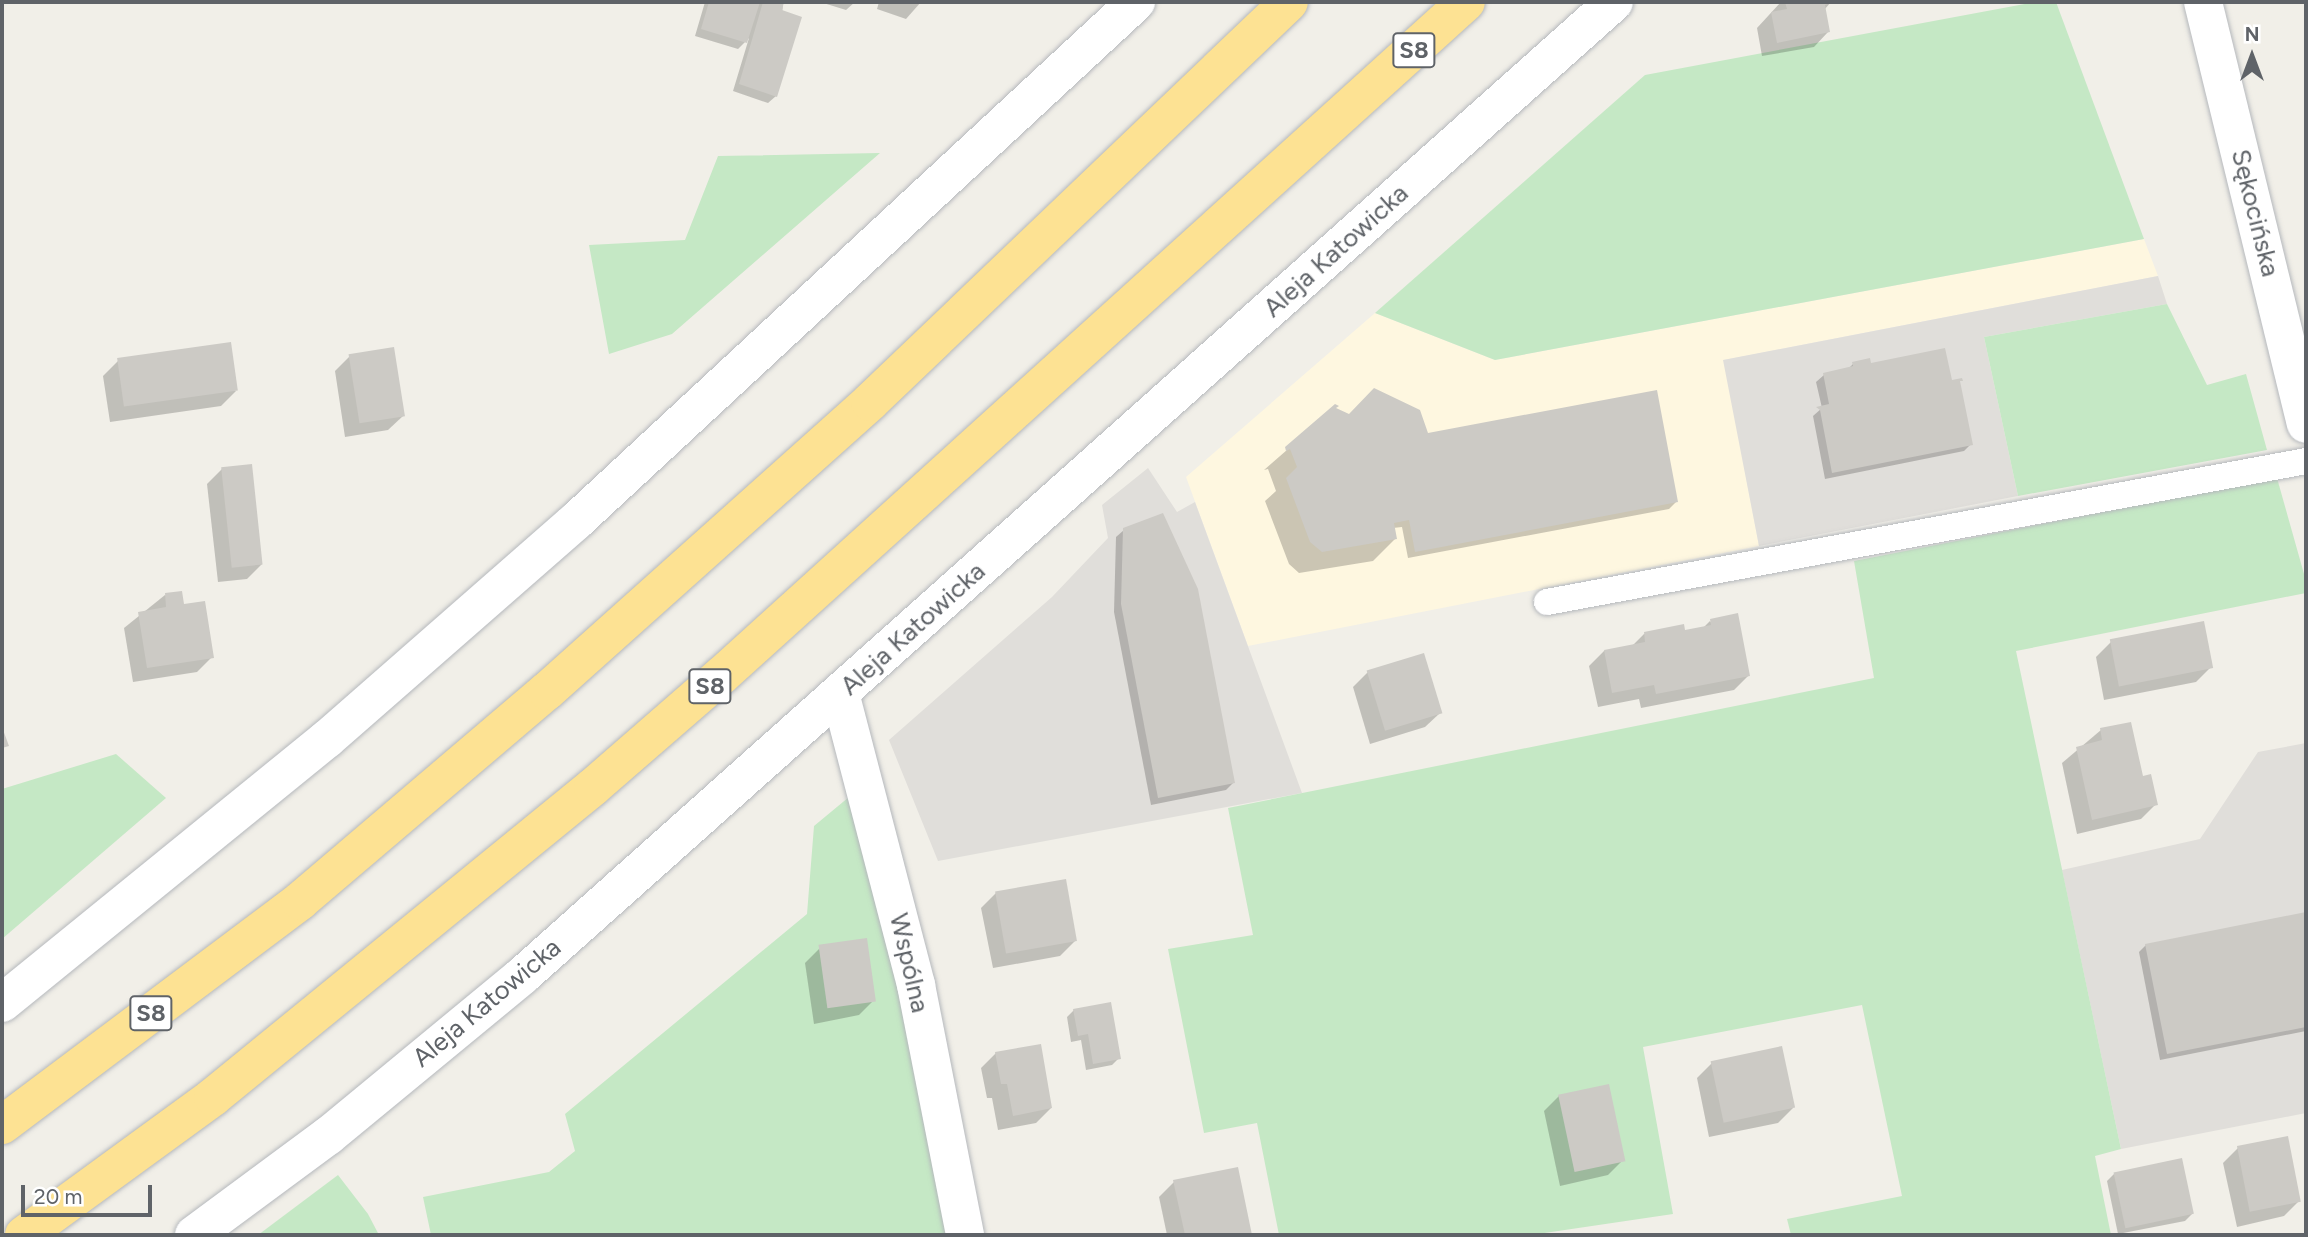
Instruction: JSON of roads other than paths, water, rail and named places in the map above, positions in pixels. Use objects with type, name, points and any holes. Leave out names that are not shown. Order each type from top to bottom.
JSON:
[{"type":"highway","name":"S8","points":[[2,1125],[300,901],[558,682],[870,402],[1289,2]]},
{"type":"highway","name":"S8","points":[[24,1235],[214,1097],[593,788],[784,619],[1466,2]]},
{"type":"street","points":[[2,1003],[327,739],[575,522],[1136,2]]},
{"type":"street","name":"Aleja Katowicka","points":[[194,1235],[328,1136],[522,976],[1615,2]]},
{"type":"street","name":"Sękocińska","points":[[2203,2],[2306,424]]},
{"type":"street","name":"Wspólna","points":[[840,693],[916,985],[965,1235]]},
{"type":"lane","points":[[1547,602],[2306,461]]}]
